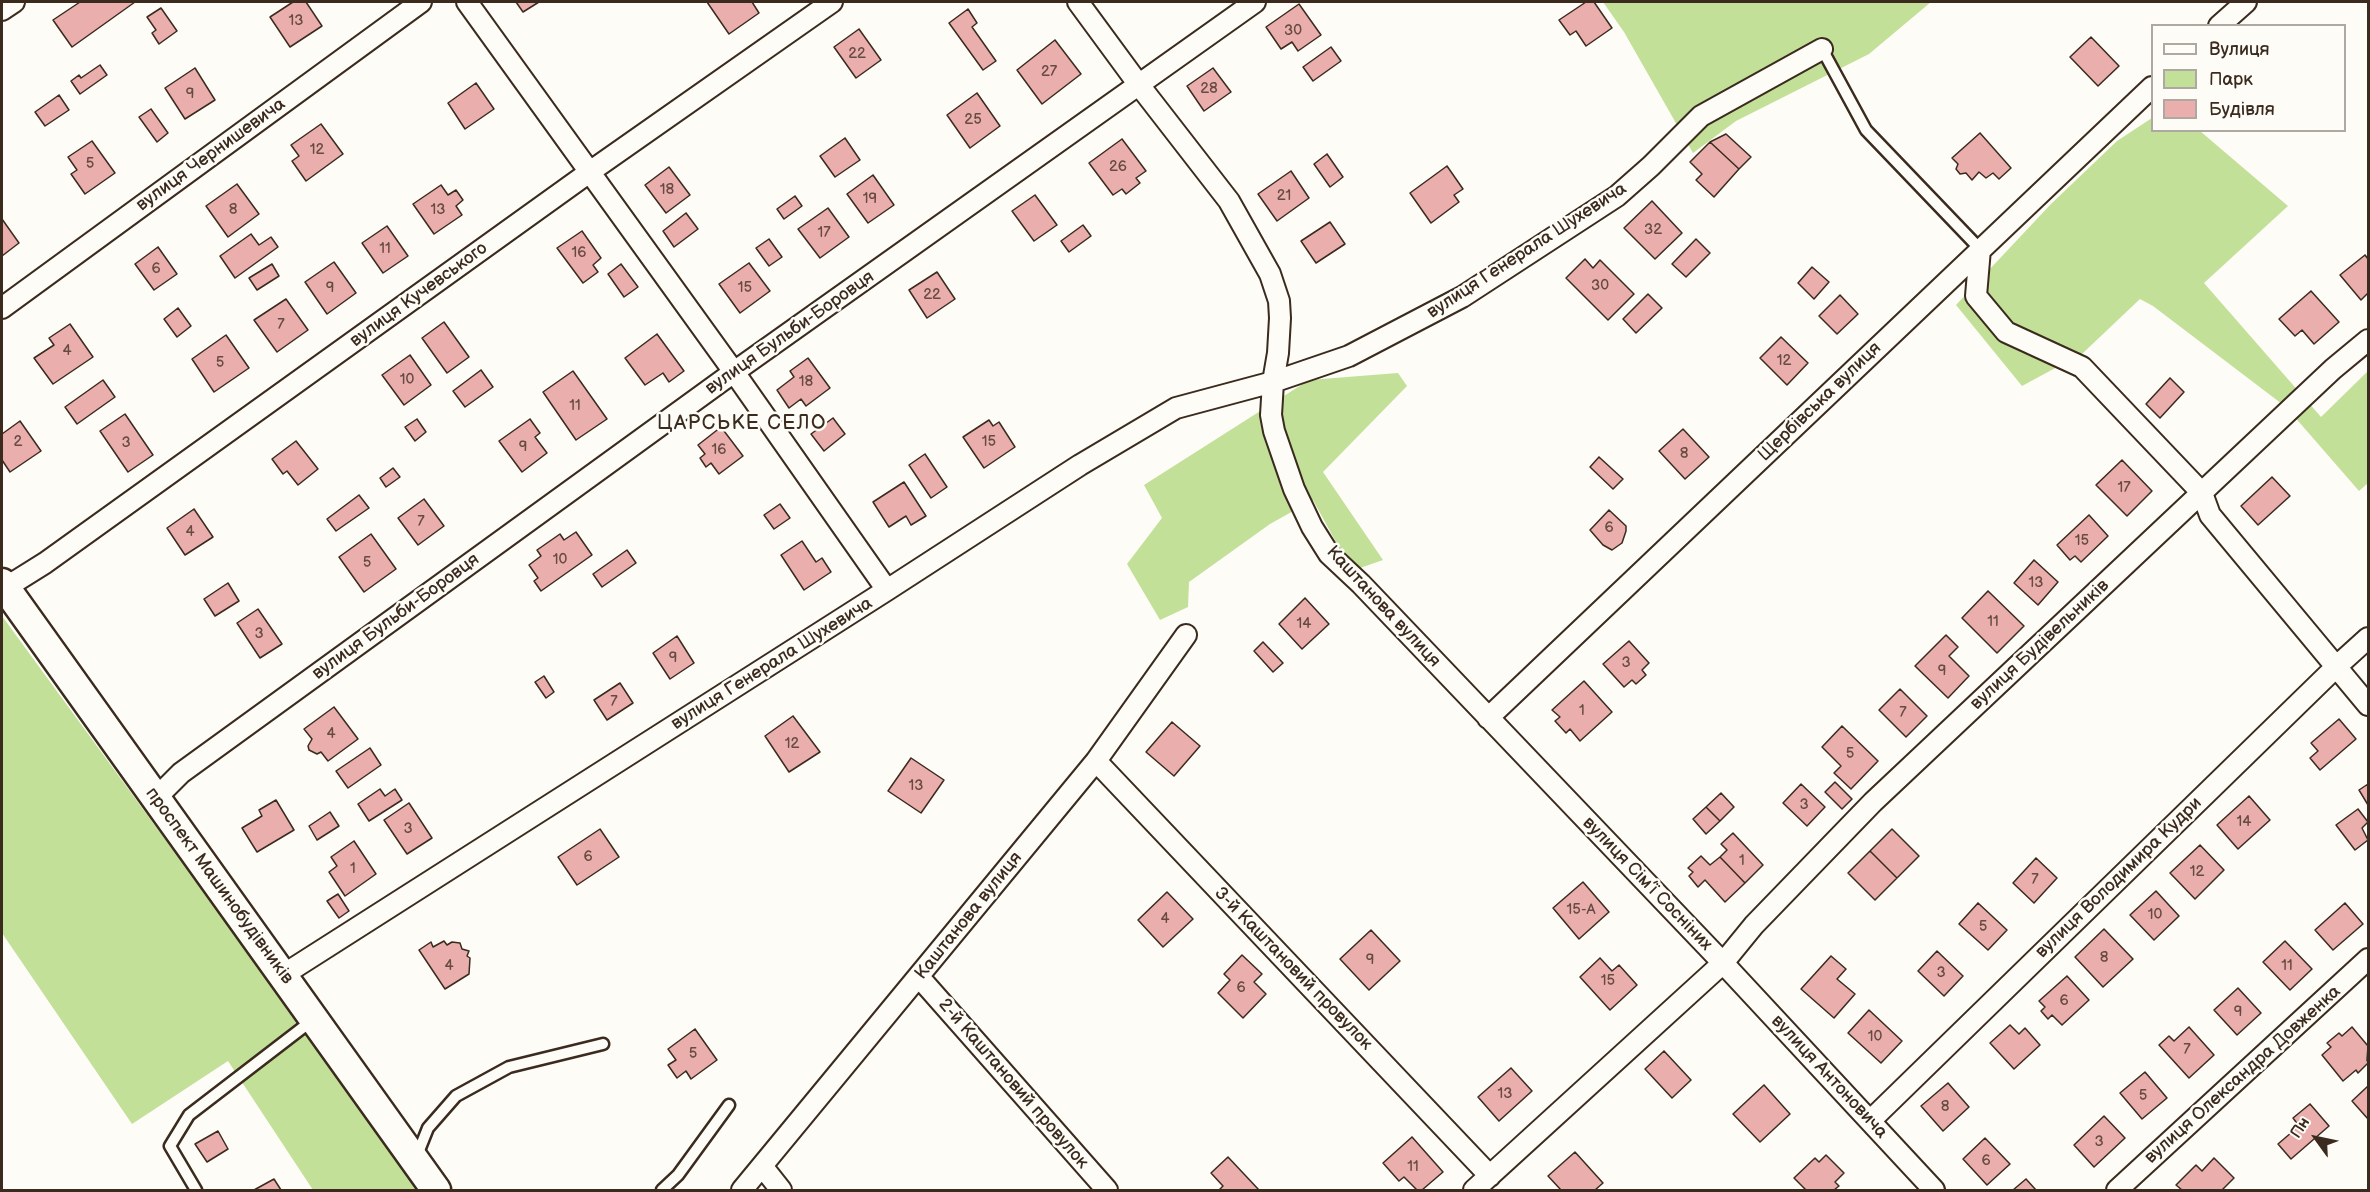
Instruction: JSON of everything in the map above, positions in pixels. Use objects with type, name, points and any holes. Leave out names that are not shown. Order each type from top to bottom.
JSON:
[{"type":"street","points":[[2,10],[14,2]]},
{"type":"street","name":"вулиця Чернишевича","points":[[2,308],[421,2]]},
{"type":"street","points":[[467,2],[591,171],[887,590]]},
{"type":"street","name":"вулиця Кучевського","points":[[3,585],[55,556],[591,171],[832,2]]},
{"type":"street","points":[[1078,2],[1229,201],[1270,274],[1279,301],[1280,335],[1273,382]]},
{"type":"street","name":"вулиця Бульби-Боровця","points":[[156,798],[181,773],[734,372],[1255,2]]},
{"type":"street","points":[[2221,24],[2246,2]]},
{"type":"street","name":"вулиця Генерала Шухевича","points":[[283,975],[1080,465],[1176,408],[1273,382],[1349,356],[1462,297],[1617,196],[1701,116],[1822,49]]},
{"type":"street","name":"Щербівська вулиця","points":[[1488,718],[2151,88]]},
{"type":"street","points":[[1980,249],[1976,296],[2006,332],[2082,368],[2202,493],[2210,515],[2368,705]]},
{"type":"street","name":"вулиця Будівельників","points":[[1723,963],[1755,925],[1873,802],[2334,369],[2368,340]]},
{"type":"street","name":"Каштанова вулиця","points":[[1273,382],[1271,415],[1281,453],[1294,489],[1312,527],[1329,554],[1488,718]]},
{"type":"street","name":"проспект Машинобудівників","points":[[3,585],[436,1191]]},
{"type":"street","name":"Каштанова вулиця","points":[[742,1191],[1096,761],[1186,635]]},
{"type":"street","name":"вулиця Володимира Кудри","points":[[1871,1120],[2368,638]]},
{"type":"street","name":"вулиця Сім’ї Сосніних","points":[[1474,1191],[1723,963],[1488,718]]},
{"type":"street","name":"3-й Каштановий провулок","points":[[1096,761],[1490,1176]]},
{"type":"street","name":"вулиця Олександра Довженка","points":[[2117,1191],[2368,959]]},
{"type":"street","name":"вулиця Антоновича","points":[[1723,963],[1809,1058],[1871,1120],[1934,1191]]},
{"type":"street","name":"2-й Каштановий провулок","points":[[919,977],[1107,1191]]},
{"type":"street","points":[[762,1166],[781,1191]]},
{"type":"lane","points":[[1822,49],[1866,130],[1980,249]]},
{"type":"lane","points":[[196,1191],[170,1146],[189,1115],[314,1018]]},
{"type":"lane","points":[[415,1161],[428,1128],[456,1096],[509,1067],[603,1044]]},
{"type":"lane","points":[[662,1191],[678,1175],[729,1105]]},
{"type":"green space","points":[[1603,2],[1931,2],[1869,54],[1736,121],[1693,153],[1624,32]]},
{"type":"green space","points":[[2151,119],[2151,132],[2201,132],[2288,206],[2204,283],[2321,417],[2368,371],[2368,483],[2359,491],[2286,407],[2153,306],[2140,299],[2083,353],[2022,386],[1956,305],[2051,204],[2117,141]]},
{"type":"green space","points":[[1398,373],[1407,386],[1323,472],[1383,560],[1360,568],[1342,553],[1313,500],[1270,524],[1189,582],[1188,607],[1160,620],[1127,564],[1162,518],[1144,485],[1309,380]]},
{"type":"green space","points":[[2,616],[421,1190],[313,1190],[228,1061],[132,1124],[2,933]]},
{"type":"building","points":[[80,2],[135,2],[72,47],[53,20]]},
{"type":"building","points":[[293,2],[306,2],[322,26],[290,47],[270,17]]},
{"type":"building","points":[[516,2],[539,2],[523,12]]},
{"type":"building","points":[[707,2],[752,2],[759,13],[729,34]]},
{"type":"building","points":[[1586,2],[1594,2],[1612,28],[1586,46],[1576,31],[1570,35],[1559,20]]},
{"type":"building","points":[[1299,4],[1321,35],[1298,51],[1292,42],[1281,49],[1266,27]]},
{"type":"building","points":[[161,8],[177,31],[159,44],[152,33],[156,30],[147,17]]},
{"type":"building","points":[[968,9],[977,23],[972,27],[996,61],[983,70],[949,23]]},
{"type":"building","points":[[859,29],[881,60],[856,78],[834,47]]},
{"type":"building","points":[[2091,37],[2119,66],[2098,86],[2070,57]]},
{"type":"building","points":[[1055,40],[1081,74],[1042,104],[1017,70]]},
{"type":"building","points":[[1331,47],[1341,61],[1313,81],[1303,67]]},
{"type":"building","points":[[100,65],[107,75],[80,94],[71,81],[79,75],[81,78]]},
{"type":"building","points":[[195,68],[215,100],[185,119],[165,88]]},
{"type":"building","points":[[1213,68],[1231,92],[1204,111],[1187,86]]},
{"type":"building","points":[[476,83],[494,109],[465,129],[448,103]]},
{"type":"building","points":[[977,93],[1000,126],[970,148],[947,115]]},
{"type":"building","points":[[59,95],[69,110],[45,126],[35,112]]},
{"type":"building","points":[[151,109],[168,133],[157,142],[139,117]]},
{"type":"building","points":[[321,124],[343,154],[306,181],[292,161],[299,156],[291,145]]},
{"type":"building","points":[[1980,133],[2011,168],[1999,179],[1993,173],[1986,178],[1979,172],[1972,180],[1966,173],[1960,174],[1956,169],[1958,164],[1952,158]]},
{"type":"building","points":[[1726,134],[1751,157],[1739,169],[1710,142]]},
{"type":"building","points":[[845,138],[860,160],[835,177],[820,156]]},
{"type":"building","points":[[1122,139],[1146,171],[1136,178],[1140,183],[1126,194],[1122,189],[1113,195],[1089,163]]},
{"type":"building","points":[[92,141],[115,173],[85,194],[71,174],[77,170],[68,157]]},
{"type":"building","points":[[1710,142],[1739,169],[1714,197],[1696,180],[1702,174],[1690,162]]},
{"type":"building","points":[[1327,154],[1343,177],[1330,187],[1314,164]]},
{"type":"building","points":[[1447,166],[1463,189],[1454,195],[1459,202],[1431,223],[1410,193]]},
{"type":"building","points":[[669,167],[690,195],[666,213],[645,185]]},
{"type":"building","points":[[1291,171],[1309,198],[1277,221],[1258,194]]},
{"type":"building","points":[[873,175],[894,205],[868,223],[847,194]]},
{"type":"building","points":[[237,184],[259,214],[228,237],[206,206]]},
{"type":"building","points":[[441,185],[448,195],[456,190],[463,200],[456,206],[462,215],[434,234],[413,204]]},
{"type":"building","points":[[1035,195],[1057,225],[1034,241],[1012,211]]},
{"type":"building","points":[[795,196],[802,206],[784,219],[777,209]]},
{"type":"building","points":[[1652,201],[1682,233],[1655,259],[1624,228]]},
{"type":"building","points":[[828,208],[849,237],[820,258],[798,229]]},
{"type":"building","points":[[686,213],[698,229],[674,247],[663,231]]},
{"type":"building","points":[[2,219],[19,243],[2,256]]},
{"type":"building","points":[[1330,222],[1345,244],[1316,263],[1301,241]]},
{"type":"building","points":[[1083,225],[1091,236],[1069,252],[1061,241]]},
{"type":"building","points":[[387,226],[408,256],[383,273],[362,243]]},
{"type":"building","points":[[582,231],[601,258],[593,265],[598,272],[583,283],[557,248]]},
{"type":"building","points":[[251,234],[259,245],[271,237],[278,247],[235,278],[220,256]]},
{"type":"building","points":[[769,239],[782,257],[769,266],[756,248]]},
{"type":"building","points":[[1696,239],[1710,253],[1686,277],[1672,264]]},
{"type":"building","points":[[158,247],[177,274],[154,290],[135,264]]},
{"type":"building","points":[[2365,255],[2368,259],[2368,293],[2361,300],[2340,275]]},
{"type":"building","points":[[1585,259],[1593,268],[1600,260],[1634,294],[1608,320],[1566,278]]},
{"type":"building","points":[[334,262],[356,293],[327,314],[305,282]]},
{"type":"building","points":[[749,263],[770,291],[740,313],[719,284]]},
{"type":"building","points":[[272,264],[279,276],[257,290],[249,278]]},
{"type":"building","points":[[621,264],[638,287],[624,297],[608,274]]},
{"type":"building","points":[[1812,267],[1829,282],[1814,299],[1798,283]]},
{"type":"building","points":[[937,272],[955,299],[927,318],[909,290]]},
{"type":"building","points":[[2311,291],[2339,322],[2314,344],[2302,330],[2295,336],[2279,319]]},
{"type":"building","points":[[1648,294],[1662,308],[1636,333],[1623,319]]},
{"type":"building","points":[[1840,295],[1858,314],[1837,334],[1819,316]]},
{"type":"building","points":[[286,299],[308,330],[277,352],[254,320]]},
{"type":"building","points":[[178,308],[191,326],[177,337],[164,319]]},
{"type":"building","points":[[444,322],[469,357],[447,373],[422,338]]},
{"type":"building","points":[[70,324],[93,357],[53,384],[34,358],[54,345],[49,338]]},
{"type":"building","points":[[657,334],[684,371],[669,382],[663,373],[645,385],[625,358]]},
{"type":"building","points":[[226,335],[249,368],[214,392],[192,359]]},
{"type":"building","points":[[1781,337],[1808,363],[1787,385],[1760,358]]},
{"type":"building","points":[[410,355],[431,385],[404,405],[382,375]]},
{"type":"building","points":[[808,358],[830,388],[806,406],[801,399],[789,408],[777,390],[794,377],[790,371]]},
{"type":"building","points":[[481,370],[493,387],[465,407],[453,391]]},
{"type":"building","points":[[573,371],[607,419],[576,440],[543,392]]},
{"type":"building","points":[[2170,378],[2184,392],[2160,418],[2146,404]]},
{"type":"building","points":[[103,380],[115,397],[77,424],[65,407]]},
{"type":"building","points":[[125,414],[153,455],[128,472],[100,431]]},
{"type":"building","points":[[833,418],[845,434],[824,451],[811,434]]},
{"type":"building","points":[[417,419],[426,432],[415,441],[405,427]]},
{"type":"building","points":[[530,419],[540,433],[535,437],[547,453],[522,472],[499,441]]},
{"type":"building","points":[[989,420],[993,426],[999,422],[1015,447],[984,468],[963,437]]},
{"type":"building","points":[[20,421],[41,451],[10,472],[2,460],[2,434]]},
{"type":"building","points":[[721,427],[743,456],[719,474],[711,463],[706,467],[700,458],[705,454],[698,445]]},
{"type":"building","points":[[1683,429],[1709,457],[1685,479],[1659,451]]},
{"type":"building","points":[[296,441],[318,469],[298,485],[287,471],[283,474],[272,459]]},
{"type":"building","points":[[925,454],[947,487],[931,498],[909,465]]},
{"type":"building","points":[[1599,457],[1623,479],[1613,489],[1590,467]]},
{"type":"building","points":[[2122,460],[2152,491],[2127,516],[2096,485]]},
{"type":"building","points":[[393,468],[400,477],[386,487],[380,478]]},
{"type":"building","points":[[2272,477],[2290,496],[2258,525],[2241,506]]},
{"type":"building","points":[[904,482],[926,516],[911,525],[906,516],[889,527],[873,502]]},
{"type":"building","points":[[359,495],[369,508],[336,531],[327,519]]},
{"type":"building","points":[[424,499],[444,526],[418,545],[398,518]]},
{"type":"building","points":[[780,504],[790,518],[774,529],[764,515]]},
{"type":"building","points":[[194,509],[213,537],[185,555],[167,528]]},
{"type":"building","points":[[1609,510],[1626,526],[1622,543],[1612,550],[1603,545],[1590,530]]},
{"type":"building","points":[[2089,515],[2108,536],[2081,562],[2075,556],[2070,560],[2057,545]]},
{"type":"building","points":[[576,532],[592,555],[541,591],[534,581],[538,578],[529,565],[541,556],[537,550],[560,534],[564,540]]},
{"type":"building","points":[[371,534],[396,569],[364,592],[339,557]]},
{"type":"building","points":[[802,541],[816,562],[822,558],[831,572],[804,590],[781,555]]},
{"type":"building","points":[[627,550],[636,563],[602,587],[593,574]]},
{"type":"building","points":[[2034,560],[2058,582],[2038,605],[2014,583]]},
{"type":"building","points":[[228,583],[239,601],[215,616],[204,599]]},
{"type":"building","points":[[1988,591],[2024,626],[1997,653],[1962,618]]},
{"type":"building","points":[[1305,598],[1329,624],[1302,649],[1279,624]]},
{"type":"building","points":[[258,609],[282,644],[260,658],[237,623]]},
{"type":"building","points":[[1946,635],[1958,647],[1949,656],[1969,676],[1948,698],[1915,666]]},
{"type":"building","points":[[677,636],[694,663],[670,679],[653,653]]},
{"type":"building","points":[[1629,641],[1649,663],[1642,670],[1646,675],[1636,684],[1632,680],[1624,687],[1603,664]]},
{"type":"building","points":[[1263,642],[1283,663],[1273,672],[1254,651]]},
{"type":"building","points":[[544,676],[554,692],[546,698],[535,682]]},
{"type":"building","points":[[1584,681],[1612,712],[1580,741],[1570,729],[1566,733],[1555,721],[1560,717],[1552,710]]},
{"type":"building","points":[[620,683],[633,703],[607,720],[594,700]]},
{"type":"building","points":[[1900,689],[1927,716],[1906,737],[1879,710]]},
{"type":"building","points":[[334,707],[358,739],[328,761],[321,752],[317,754],[309,750],[308,746],[312,739],[304,729]]},
{"type":"building","points":[[793,716],[820,752],[789,772],[765,736]]},
{"type":"building","points":[[2339,719],[2356,739],[2320,770],[2310,758],[2318,751],[2311,743]]},
{"type":"building","points":[[1172,722],[1200,746],[1174,776],[1146,752]]},
{"type":"building","points":[[1842,726],[1878,761],[1851,789],[1834,773],[1841,766],[1822,747]]},
{"type":"building","points":[[370,748],[381,765],[348,788],[336,771]]},
{"type":"building","points":[[911,758],[944,780],[921,813],[888,791]]},
{"type":"building","points":[[1835,782],[1852,799],[1842,809],[1825,792]]},
{"type":"building","points":[[1801,784],[1825,807],[1807,826],[1783,803]]},
{"type":"building","points":[[2368,784],[2368,805],[2359,790]]},
{"type":"building","points":[[380,789],[385,796],[395,789],[402,800],[369,821],[358,804]]},
{"type":"building","points":[[1721,793],[1734,807],[1720,821],[1706,807]]},
{"type":"building","points":[[2249,796],[2270,820],[2238,849],[2217,825]]},
{"type":"building","points":[[276,800],[294,830],[257,852],[242,828],[262,816],[259,810]]},
{"type":"building","points":[[409,803],[432,838],[407,854],[384,820]]},
{"type":"building","points":[[1706,807],[1720,821],[1706,834],[1693,819]]},
{"type":"building","points":[[2358,809],[2368,822],[2362,828],[2368,840],[2355,850],[2336,825]]},
{"type":"building","points":[[330,812],[339,826],[317,840],[309,826]]},
{"type":"building","points":[[600,829],[619,857],[577,885],[558,857]]},
{"type":"building","points":[[1892,829],[1919,856],[1897,878],[1870,851]]},
{"type":"building","points":[[1733,833],[1763,865],[1745,883],[1720,857],[1727,850],[1721,844]]},
{"type":"building","points":[[354,841],[376,874],[345,896],[329,872],[337,866],[331,857]]},
{"type":"building","points":[[2200,845],[2224,870],[2195,899],[2170,873]]},
{"type":"building","points":[[1870,851],[1897,878],[1875,900],[1848,873]]},
{"type":"building","points":[[1701,856],[1710,865],[1720,857],[1745,883],[1725,902],[1705,880],[1698,887],[1689,876],[1693,872],[1688,868]]},
{"type":"building","points":[[2036,858],[2057,878],[2034,903],[2013,883]]},
{"type":"building","points":[[1583,882],[1609,912],[1579,939],[1553,908]]},
{"type":"building","points":[[2156,891],[2179,916],[2154,940],[2130,915]]},
{"type":"building","points":[[1167,892],[1193,919],[1163,947],[1138,920]]},
{"type":"building","points":[[338,894],[349,911],[339,918],[327,901]]},
{"type":"building","points":[[1978,903],[2007,930],[1988,950],[1959,924]]},
{"type":"building","points":[[2345,903],[2363,924],[2333,950],[2315,930]]},
{"type":"building","points":[[2104,929],[2133,959],[2103,987],[2075,957]]},
{"type":"building","points":[[1371,930],[1400,961],[1369,990],[1340,959]]},
{"type":"building","points":[[444,941],[447,945],[452,942],[460,943],[462,949],[469,951],[467,956],[470,958],[469,974],[445,989],[419,950],[431,942],[433,947]]},
{"type":"building","points":[[2285,941],[2312,969],[2290,990],[2263,962]]},
{"type":"building","points":[[1937,951],[1963,976],[1944,996],[1918,971]]},
{"type":"building","points":[[1242,955],[1262,974],[1254,982],[1266,994],[1243,1018],[1218,993],[1230,980],[1224,974]]},
{"type":"building","points":[[1831,956],[1846,969],[1837,979],[1855,994],[1834,1018],[1801,989]]},
{"type":"building","points":[[1600,958],[1612,971],[1619,965],[1637,985],[1610,1010],[1580,977]]},
{"type":"building","points":[[2067,976],[2089,1000],[2062,1025],[2052,1015],[2048,1019],[2041,1011],[2045,1007],[2039,1001]]},
{"type":"building","points":[[2238,988],[2261,1013],[2237,1035],[2214,1010]]},
{"type":"building","points":[[1869,1010],[1902,1041],[1881,1063],[1848,1033]]},
{"type":"building","points":[[2010,1025],[2019,1034],[2025,1028],[2040,1045],[2014,1069],[1990,1043]]},
{"type":"building","points":[[2189,1027],[2214,1055],[2189,1078],[2159,1045],[2169,1036],[2174,1041]]},
{"type":"building","points":[[2352,1027],[2368,1046],[2368,1063],[2358,1073],[2356,1070],[2343,1081],[2322,1055],[2331,1047],[2327,1043],[2339,1033],[2342,1036]]},
{"type":"building","points":[[695,1029],[717,1060],[691,1079],[686,1071],[677,1078],[668,1065],[676,1060],[668,1049]]},
{"type":"building","points":[[1664,1051],[1691,1080],[1672,1098],[1645,1069]]},
{"type":"building","points":[[1511,1068],[1532,1091],[1499,1121],[1478,1097]]},
{"type":"building","points":[[2145,1072],[2167,1098],[2142,1119],[2120,1093]]},
{"type":"building","points":[[1948,1083],[1969,1107],[1943,1131],[1921,1106]]},
{"type":"building","points":[[1764,1085],[1790,1114],[1760,1142],[1733,1114]]},
{"type":"building","points":[[2368,1086],[2368,1119],[2352,1101]]},
{"type":"building","points":[[2310,1104],[2329,1126],[2291,1159],[2278,1144],[2299,1126],[2293,1118]]},
{"type":"building","points":[[2104,1116],[2125,1138],[2094,1167],[2074,1145]]},
{"type":"building","points":[[218,1131],[228,1149],[207,1162],[195,1144]]},
{"type":"building","points":[[1412,1137],[1443,1172],[1422,1190],[1417,1190],[1404,1177],[1399,1181],[1383,1163]]},
{"type":"building","points":[[1985,1138],[2010,1164],[1987,1185],[1963,1159]]},
{"type":"building","points":[[1575,1152],[1603,1183],[1595,1190],[1561,1190],[1548,1176]]},
{"type":"building","points":[[1826,1155],[1844,1173],[1835,1182],[1839,1186],[1834,1190],[1806,1190],[1794,1178],[1815,1158],[1819,1162]]},
{"type":"building","points":[[1228,1157],[1259,1190],[1219,1190],[1223,1186],[1211,1173]]},
{"type":"building","points":[[2214,1158],[2234,1178],[2222,1190],[2182,1190],[2176,1185],[2196,1165],[2202,1171]]},
{"type":"building","points":[[274,1179],[281,1190],[254,1190]]},
{"type":"building","points":[[2026,1179],[2036,1190],[2013,1190]]},
{"type":"district","name":"ЦАРСЬКЕ СЕЛО","points":[[742,424]]}]
